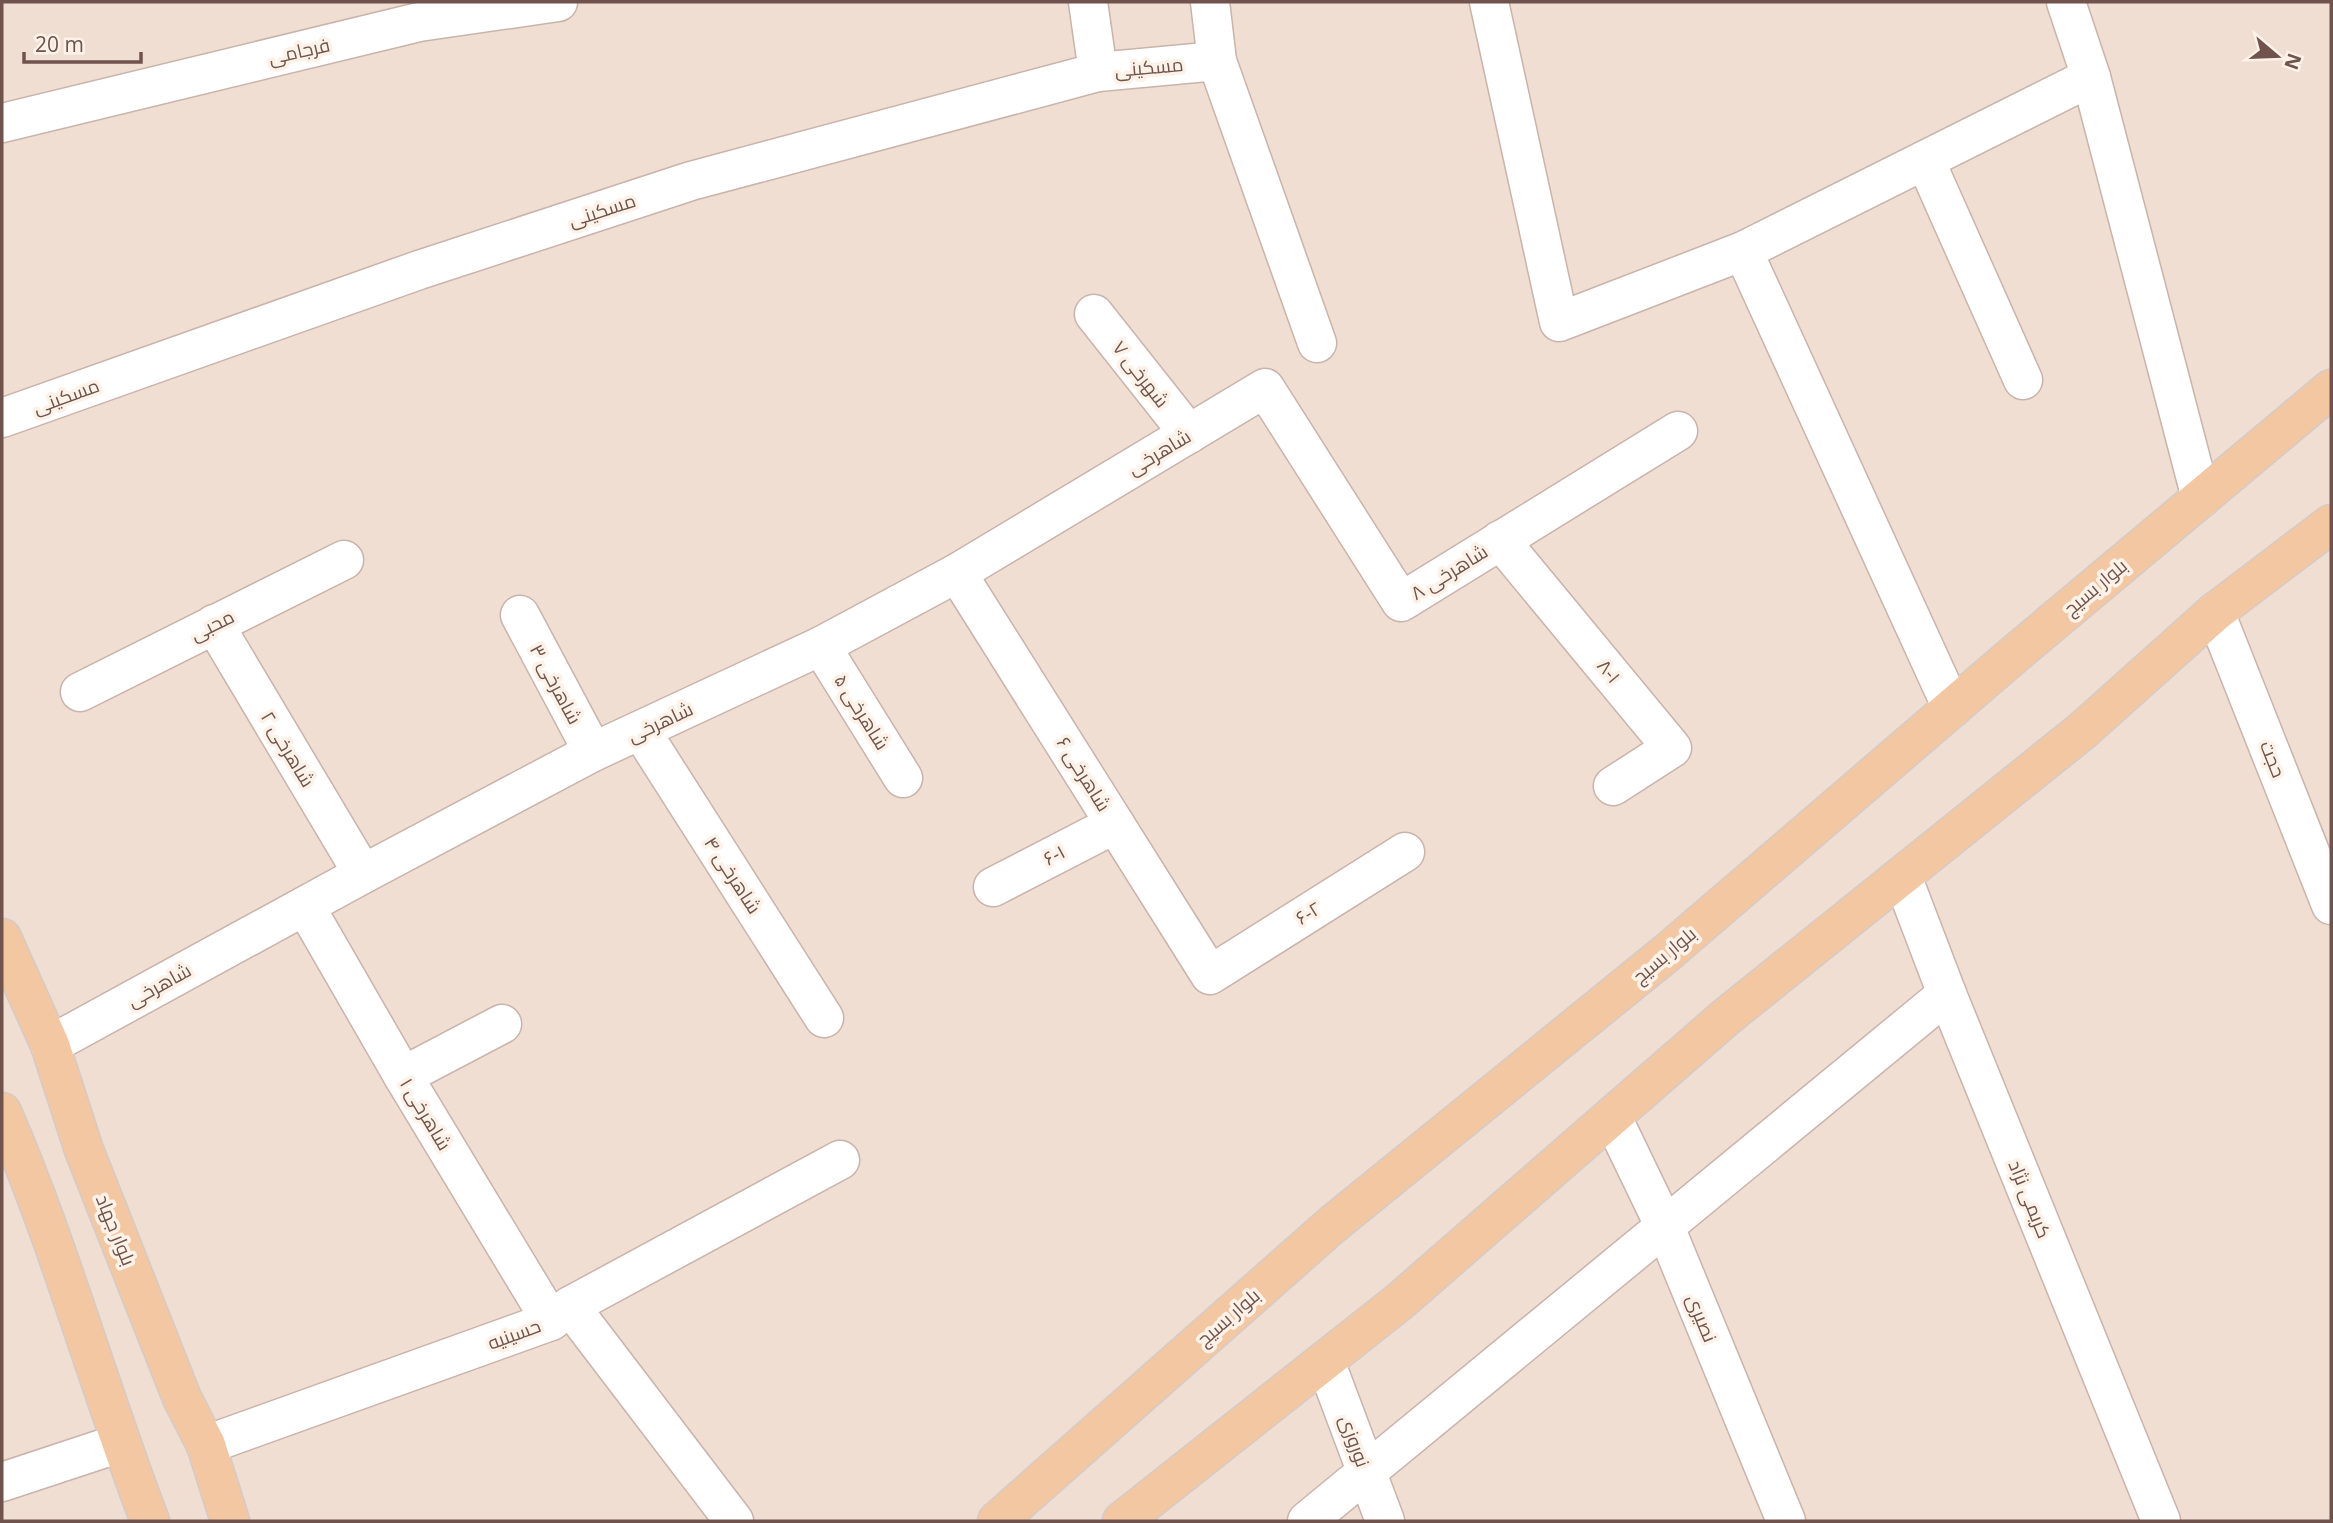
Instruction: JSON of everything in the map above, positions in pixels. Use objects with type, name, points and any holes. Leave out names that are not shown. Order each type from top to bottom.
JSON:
[{"type":"main road","name":"بلوار بسیج","points":[[997,1521],[1334,1224],[1668,952],[1952,708],[2331,389]]},
{"type":"main road","points":[[1122,1521],[1399,1302],[1726,1017],[2082,730],[2214,612],[2331,524]]},
{"type":"main road","name":"بلوار جهاد","points":[[2,939],[50,1045],[84,1150],[182,1398],[206,1446],[230,1521]]},
{"type":"main road","points":[[2,1112],[25,1165],[120,1443],[150,1521]]},
{"type":"main road","points":[[25,1165],[84,1150]]},
{"type":"street","name":"فرجامی","points":[[2,123],[419,22],[558,2]]},
{"type":"street","points":[[1088,2],[1098,72]]},
{"type":"street","points":[[1210,2],[1217,61],[1317,343]]},
{"type":"street","points":[[1489,2],[1559,322],[1742,251],[2091,77]]},
{"type":"street","points":[[2066,2],[2091,77],[2201,498]]},
{"type":"street","name":"مسکینی","points":[[2,418],[419,270],[691,181],[1098,72],[1217,61]]},
{"type":"street","points":[[1925,160],[2023,380]]},
{"type":"street","points":[[1742,251],[1952,708]]},
{"type":"street","name":"شهرخی ۷","points":[[1094,314],[1189,435]]},
{"type":"street","name":"شاهرخی","points":[[50,1045],[593,752],[821,646],[957,573],[1265,388]]},
{"type":"street","name":"شاهرخی ۸","points":[[1265,388],[1401,602],[1678,431]]},
{"type":"street","name":"۸-۱","points":[[1500,540],[1672,748],[1613,786]]},
{"type":"street","name":"محبی","points":[[80,692],[344,560]]},
{"type":"street","name":"شاهرخی ۶","points":[[957,573],[1210,975]]},
{"type":"street","name":"حجت","points":[[2214,612],[2331,905]]},
{"type":"street","name":"شاهرخی ۳","points":[[520,615],[593,752]]},
{"type":"street","name":"شاهرخی ۲","points":[[214,624],[363,874]]},
{"type":"street","name":"شاهرخی ۵","points":[[821,646],[903,778]]},
{"type":"street","name":"شاهرخی ۴","points":[[641,731],[824,1018]]},
{"type":"street","name":"۶-۱","points":[[993,887],[1115,824]]},
{"type":"street","name":"۶-۲","points":[[1210,975],[1405,852]]},
{"type":"street","name":"کریمی نژاد","points":[[1902,876],[1947,994],[2161,1521]]},
{"type":"street","name":"شاهرخی ۱","points":[[305,906],[403,1076],[560,1313],[726,1520]]},
{"type":"street","points":[[1307,1521],[1947,994]]},
{"type":"street","points":[[403,1076],[502,1024]]},
{"type":"street","name":"نصیری","points":[[1612,1117],[1665,1227],[1786,1521]]},
{"type":"street","name":"حسینیه","points":[[206,1446],[560,1313],[840,1160]]},
{"type":"street","name":"نوروزی","points":[[1325,1360],[1385,1521]]},
{"type":"street","points":[[2,1482],[120,1443]]},
{"type":"shaded area","points":[[2,2],[2331,2],[2331,1521],[2,1521]]}]
